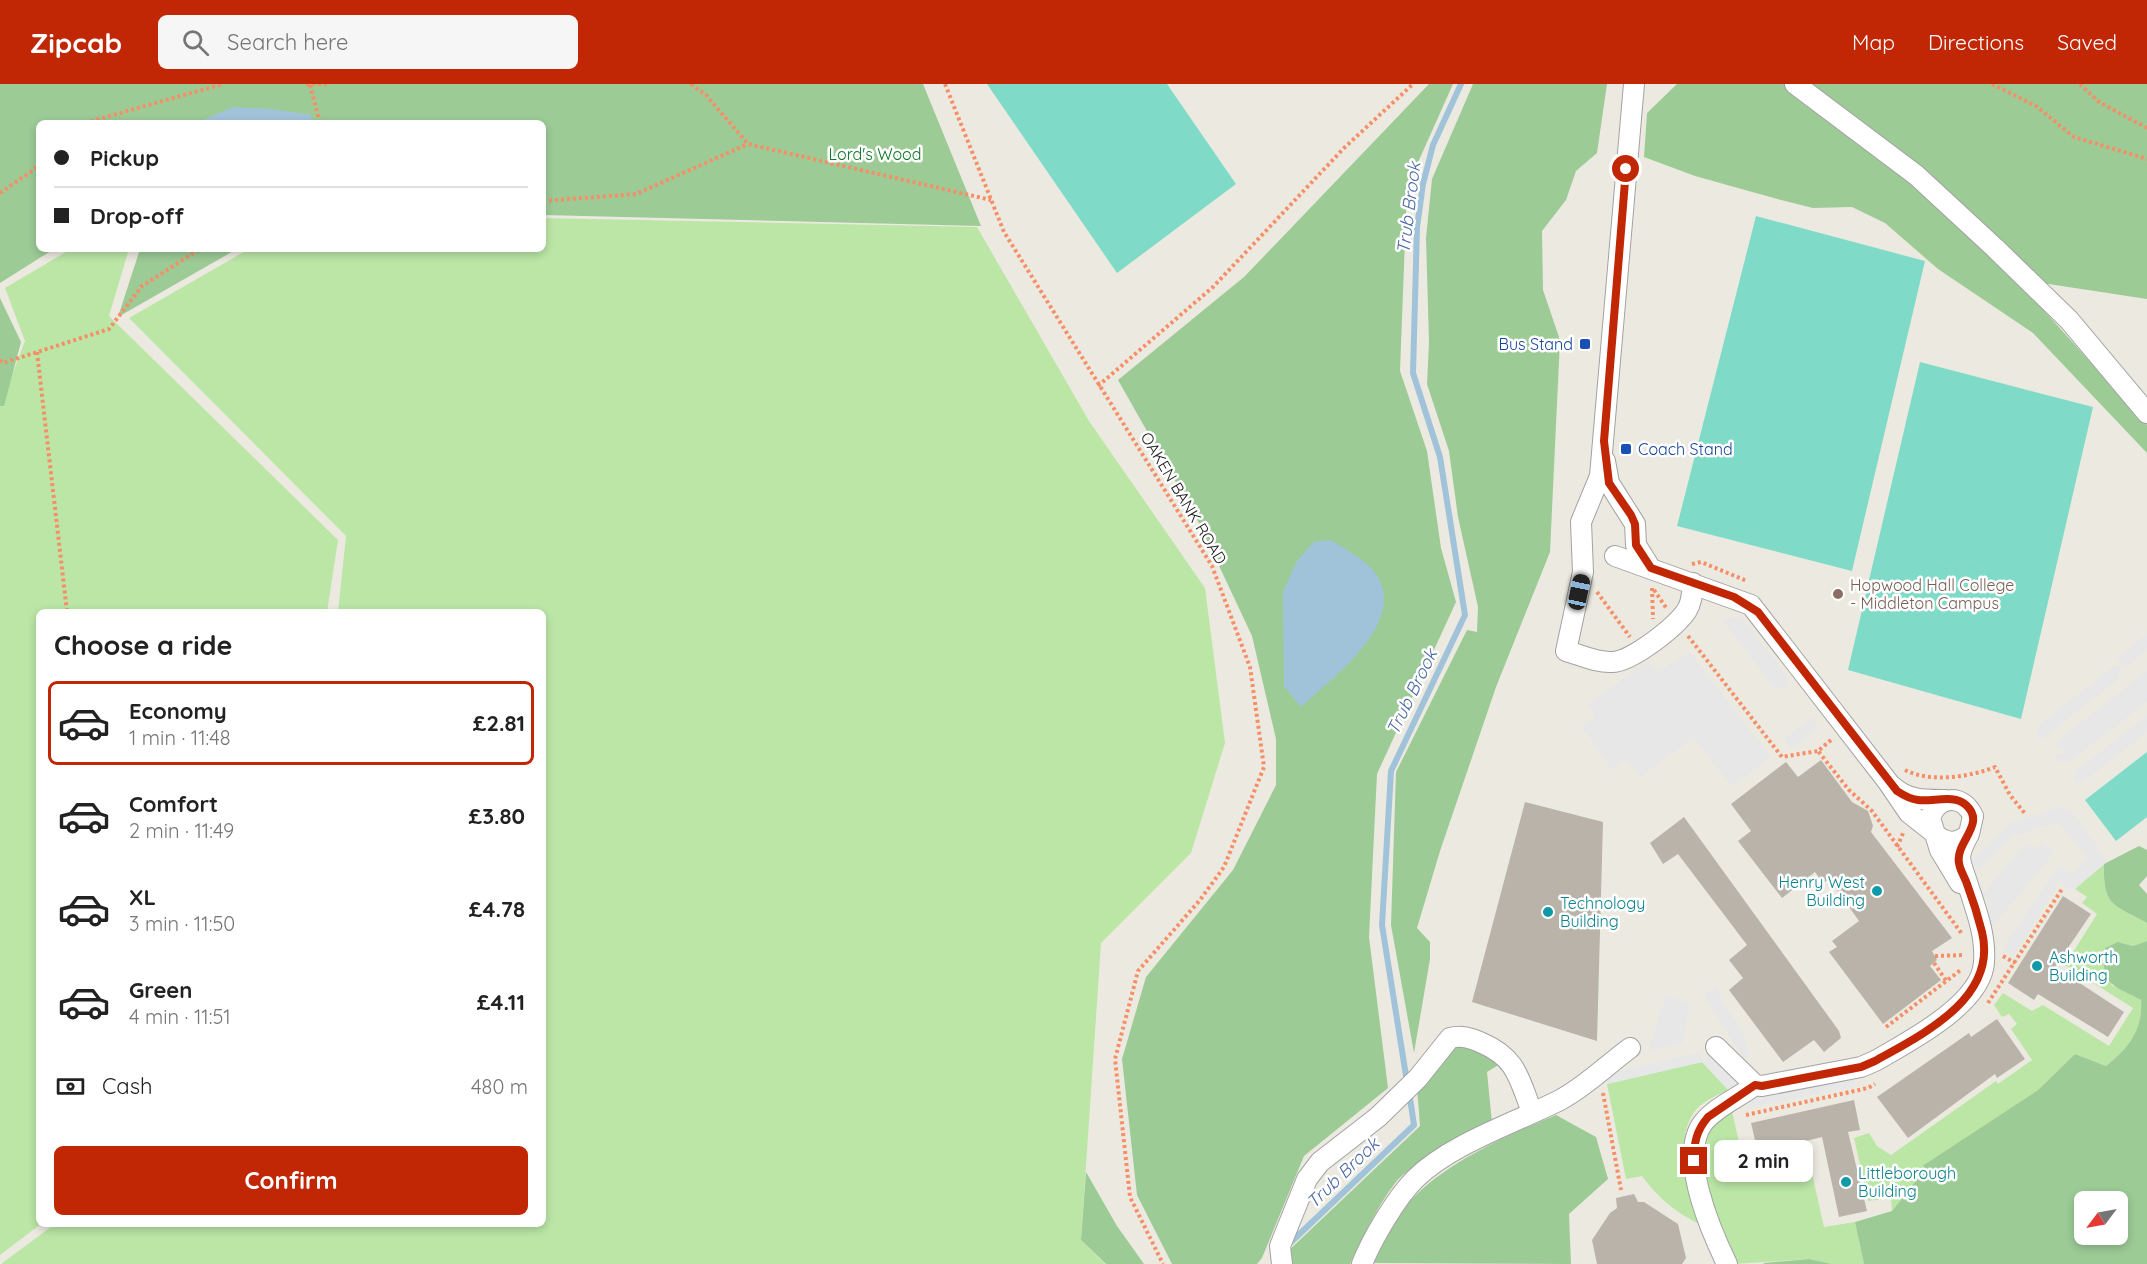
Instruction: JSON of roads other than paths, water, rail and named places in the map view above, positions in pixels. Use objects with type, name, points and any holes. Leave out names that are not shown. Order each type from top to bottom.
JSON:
[{"type":"street","points":[[1795,84],[1916,175],[1995,248],[2069,320],[2147,413]]},
{"type":"street","points":[[1637,85],[1600,476],[1581,522],[1583,572],[1566,651],[1600,661],[1624,660],[1681,616],[1691,601],[1690,575]]},
{"type":"street","points":[[1604,441],[1609,483],[1635,524],[1636,545],[1652,578]]},
{"type":"street","points":[[1585,514],[1600,503],[1616,503],[1624,507]]},
{"type":"street","points":[[1583,572],[1592,561],[1609,556],[1630,545],[1635,534]]},
{"type":"street","points":[[1583,541],[1594,553],[1609,556],[1652,578],[1690,575],[1758,612],[1888,782],[1912,817],[1949,842],[1957,842],[1969,834]]},
{"type":"street","points":[[1716,1047],[1755,1085],[1762,1086],[1861,1067],[1909,1041],[1960,1005],[1974,990],[1984,964],[1973,935],[1971,895],[1958,856],[1973,820],[1970,809],[1961,801],[1912,799],[1897,791],[1888,782]]},
{"type":"street","points":[[1946,800],[1933,811],[1930,818],[1947,866],[1971,895]]},
{"type":"street","points":[[1281,1255],[1307,1179],[1320,1162],[1398,1098],[1418,1078],[1446,1041],[1458,1036],[1469,1038],[1500,1051],[1513,1062],[1532,1112]]},
{"type":"street","points":[[1362,1264],[1400,1198],[1415,1179],[1436,1163],[1504,1125],[1561,1100],[1630,1048]]},
{"type":"street","points":[[1727,1264],[1715,1239],[1698,1184],[1694,1161],[1697,1134],[1708,1117],[1755,1085]]},
{"type":"waterway","name":"Trub Brook","points":[[1407,1082],[1382,925],[1391,771],[1465,615],[1440,457],[1413,373],[1417,227],[1423,184],[1433,145],[1461,84]]},
{"type":"waterway","name":"Trub Brook","points":[[1287,1246],[1414,1125],[1409,1092]]},
{"type":"place","name":"Bus Stand","points":[[1585,344]]},
{"type":"place","name":"Coach Stand","points":[[1626,449]]},
{"type":"place","name":"Hopwood Hall College - Middleton Campus","points":[[1838,594]]},
{"type":"place","name":"Henry West Building","points":[[1877,891]]},
{"type":"place","name":"Technology Building","points":[[1548,912]]},
{"type":"place","name":"Ashworth Building","points":[[2037,966]]},
{"type":"place","name":"Littleborough Building","points":[[1846,1182]]},
{"type":"park label","name":"Lord's Wood","points":[[875,154]]}]
